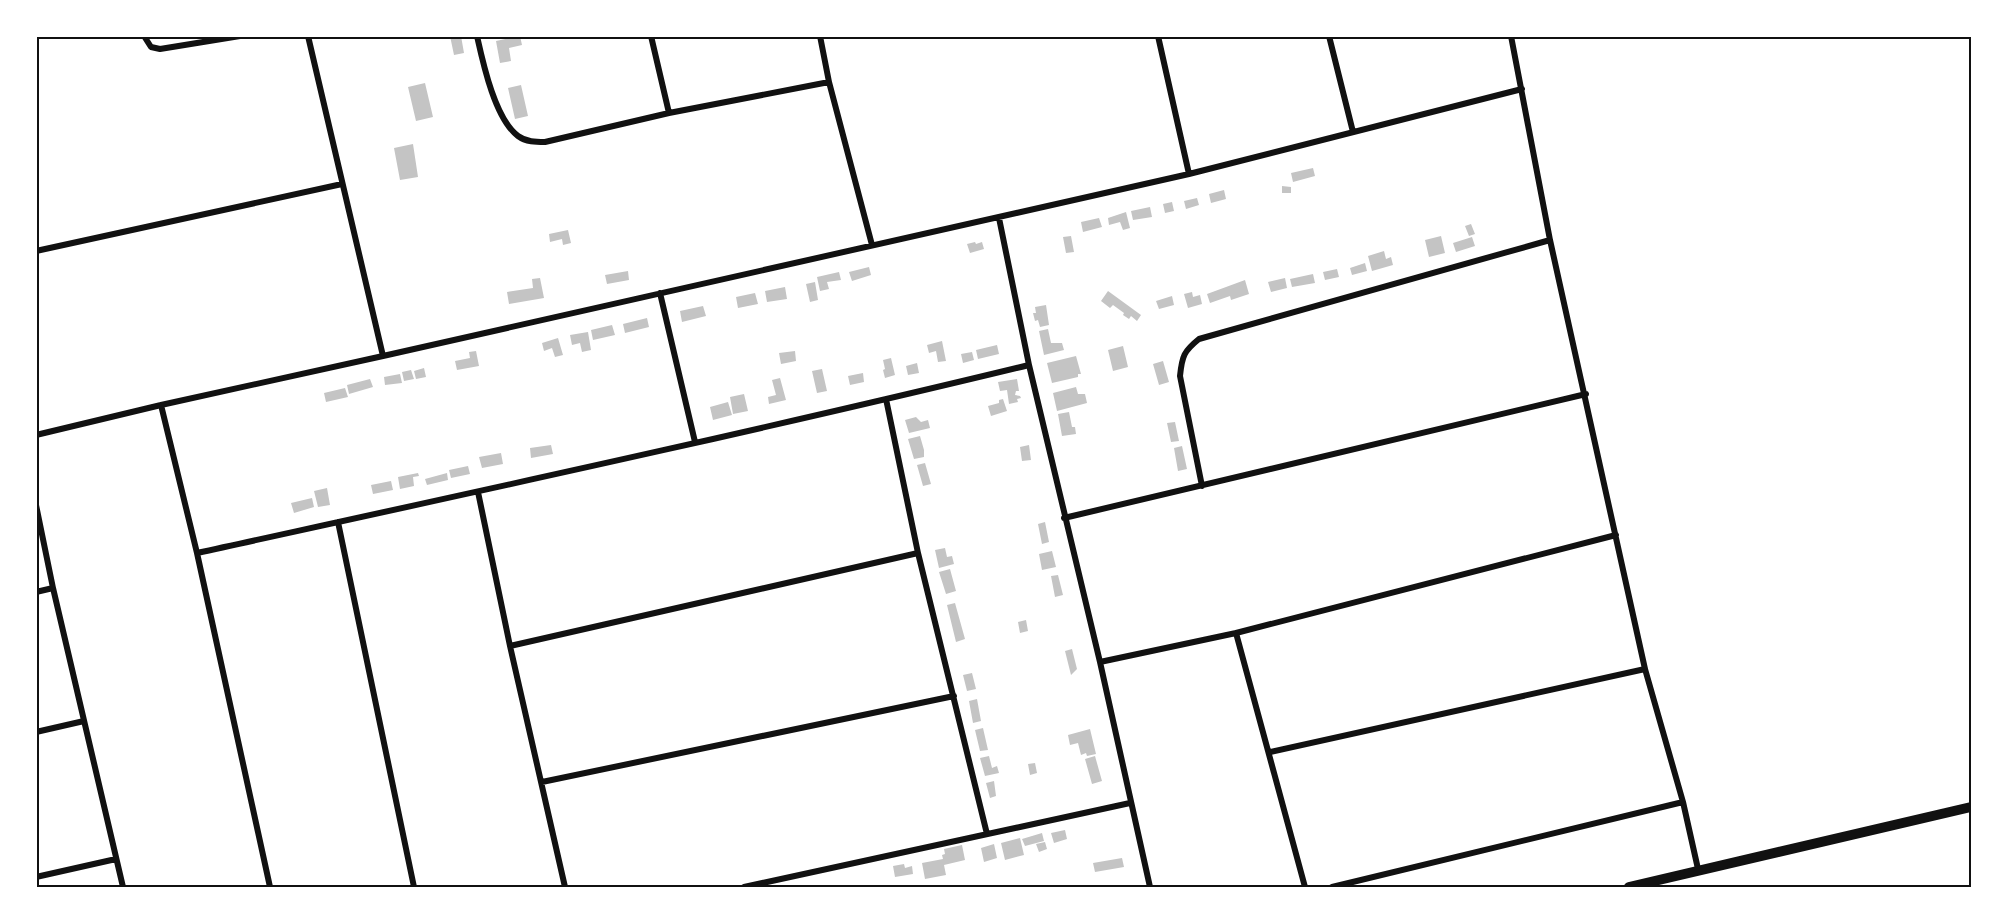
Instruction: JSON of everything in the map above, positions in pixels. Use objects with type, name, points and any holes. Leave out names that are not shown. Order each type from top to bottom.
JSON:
[{"type":"street","points":[[144,36],[151,47],[160,49],[240,36]]},
{"type":"street","points":[[308,36],[383,356]]},
{"type":"street","points":[[477,36],[495,101],[509,126],[518,136],[526,140],[545,141],[829,81]]},
{"type":"street","points":[[651,36],[669,113]]},
{"type":"street","points":[[820,36],[829,81],[872,246]]},
{"type":"street","points":[[1158,36],[1189,174]]},
{"type":"street","points":[[1329,36],[1353,132]]},
{"type":"street","points":[[1511,36],[1550,240],[1586,394],[1645,669],[1683,802],[1698,869]]},
{"type":"street","points":[[36,435],[1189,174],[1522,89]]},
{"type":"street","points":[[36,251],[342,184]]},
{"type":"street","points":[[999,218],[1029,365],[1100,662],[1150,887]]},
{"type":"street","points":[[1202,486],[1180,375],[1181,359],[1188,348],[1199,339],[1550,240]]},
{"type":"street","points":[[660,294],[695,442]]},
{"type":"street","points":[[197,553],[478,492],[1029,365]]},
{"type":"street","points":[[1064,518],[1586,394]]},
{"type":"street","points":[[886,399],[918,553],[987,834]]},
{"type":"street","points":[[161,405],[197,553],[270,887]]},
{"type":"street","points":[[478,492],[510,646],[565,887]]},
{"type":"street","points":[[36,505],[53,588],[123,887]]},
{"type":"street","points":[[338,522],[414,887]]},
{"type":"street","points":[[1100,662],[1236,633],[1616,535]]},
{"type":"street","points":[[510,646],[918,553]]},
{"type":"street","points":[[36,592],[53,588]]},
{"type":"street","points":[[1236,633],[1305,887]]},
{"type":"street","points":[[1270,752],[1645,669]]},
{"type":"street","points":[[542,782],[954,696]]},
{"type":"street","points":[[36,732],[84,721]]},
{"type":"street","points":[[1332,887],[1683,802]]},
{"type":"street","points":[[744,887],[1130,803]]},
{"type":"street","points":[[1629,887],[1698,869],[1971,807]]},
{"type":"street","points":[[36,877],[116,859]]},
{"type":"building","points":[[450,36],[461,36],[464,53],[454,55]]},
{"type":"building","points":[[520,36],[522,45],[509,48],[511,61],[500,63],[496,41]]},
{"type":"building","points":[[425,83],[433,117],[416,121],[408,87]]},
{"type":"building","points":[[521,85],[528,116],[515,119],[508,88]]},
{"type":"building","points":[[413,144],[418,177],[400,180],[394,148]]},
{"type":"building","points":[[1313,168],[1315,176],[1293,182],[1291,173]]},
{"type":"building","points":[[1282,186],[1291,187],[1291,193],[1282,193]]},
{"type":"building","points":[[1224,190],[1226,199],[1211,203],[1209,194]]},
{"type":"building","points":[[1197,198],[1199,205],[1186,209],[1184,201]]},
{"type":"building","points":[[1172,202],[1174,211],[1165,213],[1163,204]]},
{"type":"building","points":[[1150,207],[1152,217],[1133,220],[1131,211]]},
{"type":"building","points":[[1126,212],[1130,228],[1123,230],[1120,222],[1109,225],[1108,218]]},
{"type":"building","points":[[1099,218],[1102,227],[1083,232],[1081,222]]},
{"type":"building","points":[[1471,224],[1475,234],[1469,236],[1465,226]]},
{"type":"building","points":[[568,230],[571,243],[563,245],[562,239],[550,242],[549,234]]},
{"type":"building","points":[[1071,236],[1074,252],[1066,253],[1063,237]]},
{"type":"building","points":[[1441,236],[1445,253],[1429,257],[1425,240]]},
{"type":"building","points":[[1472,237],[1475,246],[1456,252],[1453,243]]},
{"type":"building","points":[[975,242],[976,244],[982,242],[984,249],[970,253],[967,244]]},
{"type":"building","points":[[1384,251],[1386,259],[1391,257],[1393,265],[1372,271],[1368,256]]},
{"type":"building","points":[[1365,263],[1367,271],[1352,275],[1350,268]]},
{"type":"building","points":[[869,267],[871,275],[852,281],[849,272]]},
{"type":"building","points":[[1337,269],[1339,277],[1325,280],[1323,272]]},
{"type":"building","points":[[628,271],[629,280],[607,284],[605,275]]},
{"type":"building","points":[[839,272],[841,280],[827,282],[829,289],[820,291],[817,277]]},
{"type":"building","points":[[1313,274],[1315,283],[1292,287],[1290,279]]},
{"type":"building","points":[[540,278],[544,298],[509,304],[507,292],[533,288],[532,279]]},
{"type":"building","points":[[1285,278],[1287,288],[1271,292],[1268,282]]},
{"type":"building","points":[[1245,280],[1249,294],[1231,300],[1230,296],[1210,303],[1207,294]]},
{"type":"building","points":[[815,282],[818,300],[810,302],[806,284]]},
{"type":"building","points":[[785,287],[787,299],[767,302],[765,291]]},
{"type":"building","points":[[1108,291],[1141,315],[1137,321],[1131,316],[1129,319],[1123,315],[1124,313],[1113,305],[1110,308],[1101,301]]},
{"type":"building","points":[[1192,292],[1193,297],[1200,295],[1202,304],[1188,308],[1184,294]]},
{"type":"building","points":[[755,293],[758,304],[738,308],[736,297]]},
{"type":"building","points":[[1172,296],[1174,305],[1159,309],[1156,301]]},
{"type":"building","points":[[1046,305],[1049,325],[1040,327],[1033,313],[1036,313],[1035,307]]},
{"type":"building","points":[[703,306],[706,316],[682,322],[680,311]]},
{"type":"building","points":[[647,318],[649,327],[625,333],[623,324]]},
{"type":"building","points":[[612,325],[615,335],[593,340],[591,330]]},
{"type":"building","points":[[1048,329],[1051,343],[1062,343],[1064,350],[1044,355],[1039,331]]},
{"type":"building","points":[[588,332],[591,350],[582,352],[580,343],[572,345],[570,335]]},
{"type":"building","points":[[558,338],[563,355],[555,357],[552,348],[544,351],[542,343]]},
{"type":"building","points":[[942,341],[946,361],[938,362],[936,351],[929,353],[927,345]]},
{"type":"building","points":[[997,345],[999,354],[978,359],[976,350]]},
{"type":"building","points":[[1123,346],[1128,367],[1113,371],[1108,350]]},
{"type":"building","points":[[476,351],[479,366],[457,370],[455,361],[470,358],[469,352]]},
{"type":"building","points":[[795,351],[796,361],[781,364],[779,353]]},
{"type":"building","points":[[972,352],[974,360],[963,363],[961,354]]},
{"type":"building","points":[[1076,356],[1081,374],[1078,374],[1078,377],[1052,383],[1047,363]]},
{"type":"building","points":[[891,358],[895,375],[885,378],[883,360]]},
{"type":"building","points":[[1163,361],[1169,382],[1159,385],[1153,364]]},
{"type":"building","points":[[917,363],[919,373],[908,375],[906,366]]},
{"type":"building","points":[[424,368],[426,377],[416,379],[414,371]]},
{"type":"building","points":[[822,369],[827,391],[817,393],[812,371]]},
{"type":"building","points":[[411,370],[414,379],[404,381],[402,372]]},
{"type":"building","points":[[863,373],[864,382],[850,385],[848,376]]},
{"type":"building","points":[[400,374],[402,383],[385,385],[384,377]]},
{"type":"building","points":[[780,378],[786,400],[769,404],[768,397],[776,395],[772,380]]},
{"type":"building","points":[[370,379],[373,387],[349,394],[347,385]]},
{"type":"building","points":[[1017,379],[1019,391],[1016,391],[1015,395],[1021,398],[1017,399],[1018,402],[1009,404],[1007,390],[1000,391],[998,382]]},
{"type":"building","points":[[1076,387],[1078,394],[1085,394],[1087,403],[1057,411],[1053,393]]},
{"type":"building","points":[[345,388],[348,397],[326,402],[324,393]]},
{"type":"building","points":[[744,394],[748,411],[733,414],[730,397]]},
{"type":"building","points":[[1003,399],[1007,411],[991,416],[988,406],[999,403],[999,400]]},
{"type":"building","points":[[728,402],[732,415],[713,420],[710,407]]},
{"type":"building","points":[[1069,412],[1076,434],[1062,436],[1058,414]]},
{"type":"building","points":[[916,417],[921,422],[928,420],[930,428],[909,433],[905,420]]},
{"type":"building","points":[[1175,422],[1179,441],[1171,442],[1167,423]]},
{"type":"building","points":[[920,436],[924,457],[914,459],[908,439]]},
{"type":"building","points":[[551,445],[553,454],[531,458],[530,448]]},
{"type":"building","points":[[1029,445],[1031,460],[1022,461],[1020,447]]},
{"type":"building","points":[[1182,446],[1187,469],[1178,471],[1174,448]]},
{"type":"building","points":[[501,453],[503,464],[482,468],[479,457]]},
{"type":"building","points":[[925,463],[931,484],[923,486],[917,465]]},
{"type":"building","points":[[468,466],[470,474],[451,478],[449,470]]},
{"type":"building","points":[[418,473],[419,476],[413,477],[414,486],[400,489],[398,477]]},
{"type":"building","points":[[447,473],[448,480],[427,485],[425,479]]},
{"type":"building","points":[[391,481],[393,490],[373,494],[371,485]]},
{"type":"building","points":[[327,488],[330,505],[318,507],[314,491]]},
{"type":"building","points":[[312,498],[314,507],[294,513],[291,503]]},
{"type":"building","points":[[1045,522],[1049,542],[1042,544],[1038,524]]},
{"type":"building","points":[[945,548],[947,557],[952,556],[954,564],[939,568],[935,550]]},
{"type":"building","points":[[1052,551],[1056,567],[1042,570],[1039,554]]},
{"type":"building","points":[[950,569],[956,591],[946,594],[939,572]]},
{"type":"building","points":[[1058,575],[1063,595],[1055,597],[1051,576]]},
{"type":"building","points":[[955,603],[965,639],[956,642],[947,605]]},
{"type":"building","points":[[1026,620],[1028,631],[1020,633],[1018,622]]},
{"type":"building","points":[[1072,649],[1077,669],[1071,675],[1065,651]]},
{"type":"building","points":[[972,673],[976,689],[967,691],[963,675]]},
{"type":"building","points":[[977,699],[981,721],[973,723],[969,701]]},
{"type":"building","points":[[983,728],[988,750],[980,751],[975,730]]},
{"type":"building","points":[[1090,729],[1096,754],[1081,755],[1078,743],[1070,745],[1068,735]]},
{"type":"building","points":[[989,756],[992,768],[997,766],[999,773],[985,776],[980,758]]},
{"type":"building","points":[[1095,756],[1102,781],[1092,784],[1085,759]]},
{"type":"building","points":[[1035,763],[1037,773],[1030,775],[1028,764]]},
{"type":"building","points":[[994,781],[996,796],[990,798],[986,783]]},
{"type":"building","points":[[1065,830],[1067,839],[1054,843],[1051,833]]},
{"type":"building","points":[[1042,833],[1044,841],[1025,846],[1022,839]]},
{"type":"building","points":[[1020,838],[1024,855],[1005,860],[1001,843]]},
{"type":"building","points":[[1045,842],[1047,849],[1039,852],[1036,844]]},
{"type":"building","points":[[994,844],[997,858],[984,862],[981,848]]},
{"type":"building","points":[[962,845],[965,860],[944,865],[946,875],[925,879],[922,863],[943,859],[944,849]]},
{"type":"building","points":[[1122,858],[1124,867],[1095,872],[1093,863]]},
{"type":"building","points":[[904,864],[905,868],[912,866],[913,874],[895,877],[893,866]]}]
